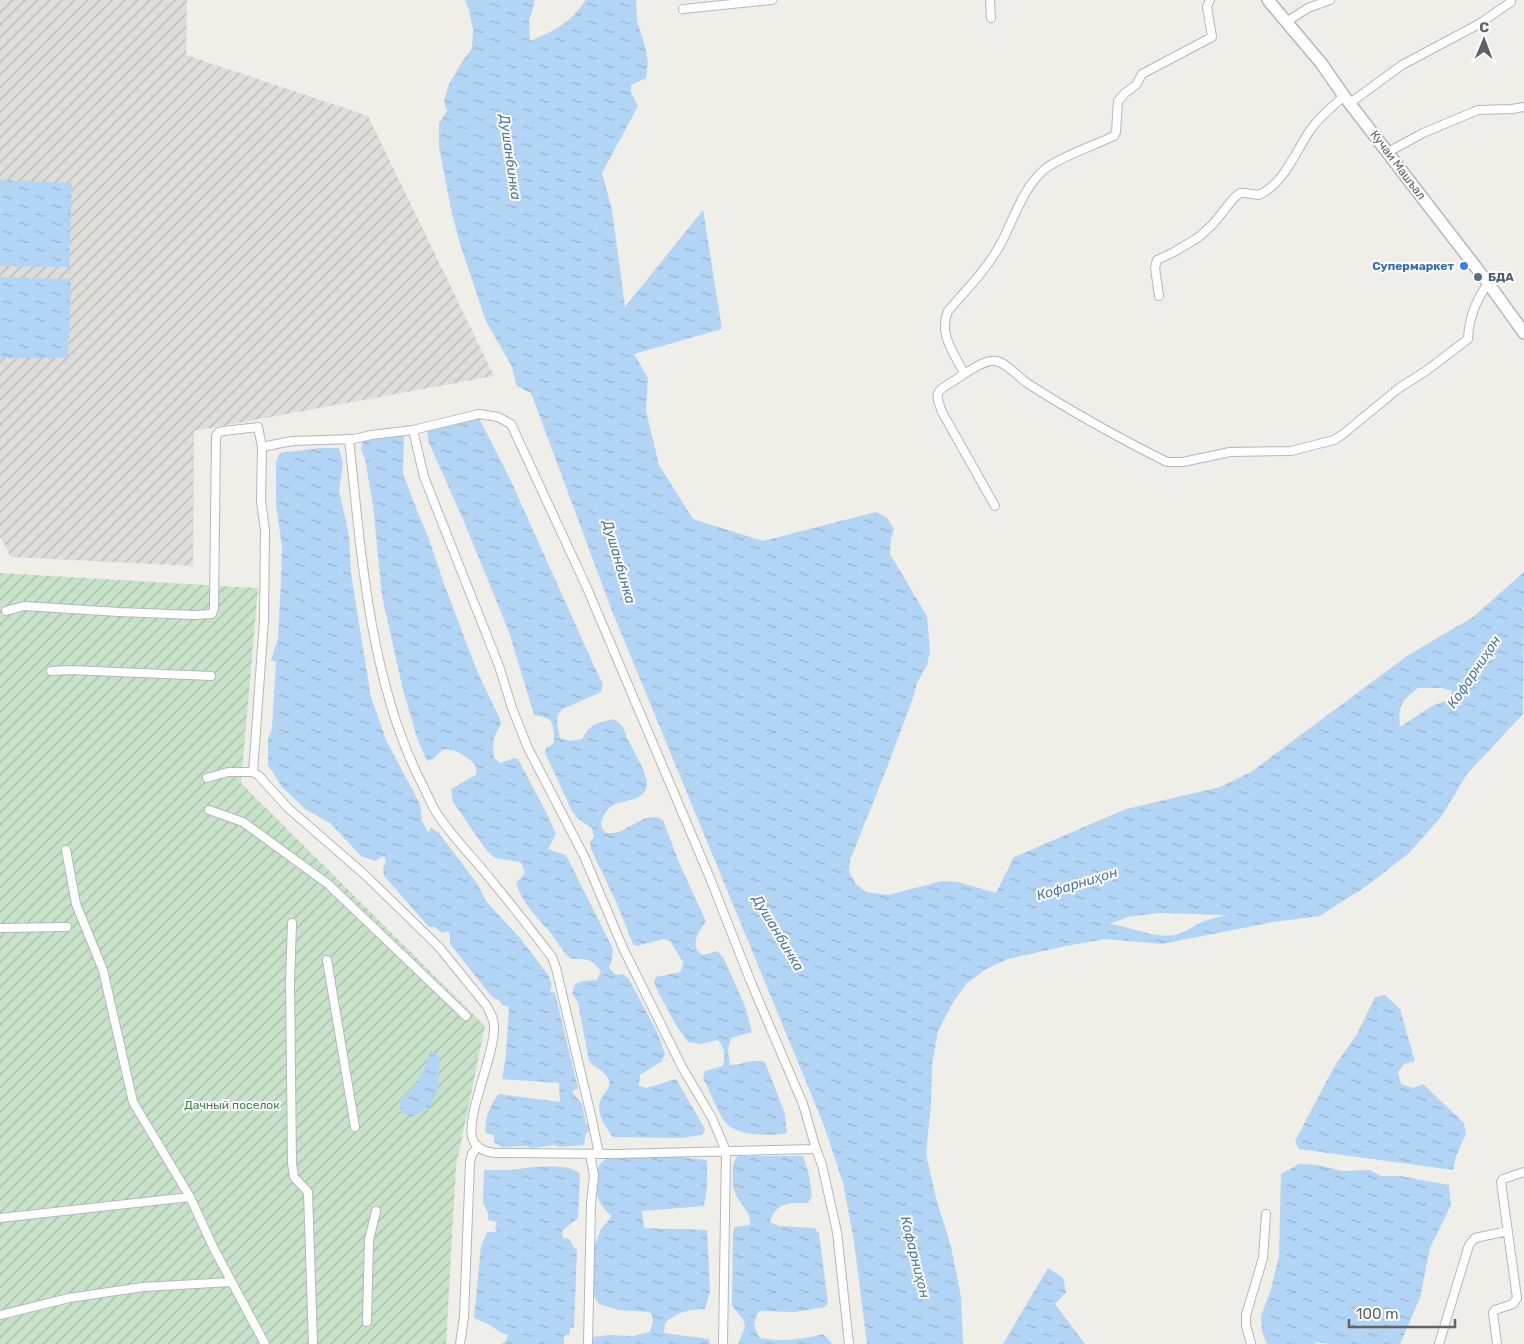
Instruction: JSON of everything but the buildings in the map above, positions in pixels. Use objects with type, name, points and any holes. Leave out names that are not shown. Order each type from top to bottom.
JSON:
[{"type":"main road","name":"Кучаи Машъал","points":[[1268,0],[1321,63],[1488,282],[1524,333]]},
{"type":"street","points":[[683,9],[772,0]]},
{"type":"street","points":[[990,0],[991,18]]},
{"type":"street","points":[[964,373],[945,337],[945,319],[948,311],[984,268],[1000,245],[1012,217],[1032,183],[1040,173],[1053,164],[1114,136],[1116,132],[1118,101],[1125,93],[1136,86],[1142,74],[1212,37],[1207,7],[1210,0]]},
{"type":"street","points":[[1286,22],[1308,8],[1330,0]]},
{"type":"street","points":[[1159,296],[1155,268],[1156,260],[1199,237],[1240,193],[1259,195],[1270,188],[1290,166],[1319,118],[1402,65],[1478,24],[1511,2]]},
{"type":"street","points":[[1388,152],[1423,134],[1478,110],[1524,107]]},
{"type":"street","points":[[995,506],[942,412],[937,398],[940,388],[964,373],[991,361],[1000,362],[1024,381],[1071,411],[1167,462],[1182,462],[1230,452],[1291,451],[1334,440],[1342,435],[1398,388],[1426,371],[1468,339],[1473,308],[1488,282]]},
{"type":"street","points":[[262,446],[292,441],[349,439],[413,430],[479,414],[498,416],[511,424],[588,588],[803,1104],[822,1165],[837,1232],[849,1344]]},
{"type":"street","points":[[6,611],[24,606],[119,612],[212,614],[214,608],[216,436],[219,432],[258,427],[262,446],[262,501],[265,530],[264,620],[253,772]]},
{"type":"street","points":[[413,430],[424,477],[499,666],[512,708],[528,748],[584,856],[623,948],[682,1067],[712,1118],[724,1145],[726,1151],[722,1344]]},
{"type":"street","points":[[349,439],[366,582],[381,672],[396,724],[415,770],[435,810],[459,844],[490,879],[552,957],[592,1120],[594,1176],[591,1203],[588,1344]]},
{"type":"street","points":[[51,671],[70,670],[212,676]]},
{"type":"street","points":[[207,778],[228,772],[253,772],[259,776],[288,808],[364,874],[439,948],[486,1005],[492,1015],[494,1030],[491,1055],[476,1106],[472,1130],[473,1140],[485,1152],[495,1154],[594,1154],[816,1149]]},
{"type":"street","points":[[209,810],[243,822],[328,884],[466,1016]]},
{"type":"street","points":[[66,850],[76,904],[103,970],[133,1102],[190,1197],[265,1344]]},
{"type":"street","points":[[292,923],[290,982],[292,1163],[294,1177],[308,1192],[313,1344]]},
{"type":"street","points":[[0,928],[67,927]]},
{"type":"street","points":[[327,960],[355,1127]]},
{"type":"street","points":[[460,1344],[464,1317],[470,1162],[472,1154],[478,1146]]},
{"type":"street","points":[[1497,1344],[1493,1313],[1495,1310],[1513,1304],[1516,1298],[1502,1182],[1503,1179],[1524,1172]]},
{"type":"street","points":[[0,1218],[190,1197]]},
{"type":"street","points":[[367,1322],[369,1240],[376,1211]]},
{"type":"street","points":[[1251,1344],[1246,1325],[1246,1315],[1263,1258],[1266,1214]]},
{"type":"street","points":[[1439,1344],[1469,1245],[1475,1238],[1508,1231]]},
{"type":"street","points":[[0,1315],[69,1298],[143,1286],[232,1282]]},
{"type":"shaded area","points":[[0,0],[187,0],[186,55],[368,116],[494,376],[194,431],[193,566],[11,557],[0,537]]},
{"type":"green space","name":"Дачный поселок","points":[[0,573],[258,588],[241,783],[485,1026],[456,1166],[446,1344],[0,1344]]},
{"type":"water","points":[[465,0],[534,0],[529,20],[530,41],[568,21],[586,0],[636,0],[637,21],[648,63],[646,78],[631,85],[631,92],[638,106],[602,173],[612,210],[625,307],[703,210],[722,329],[634,354],[648,378],[646,411],[659,465],[693,519],[763,541],[876,512],[887,518],[894,529],[890,554],[927,616],[930,652],[927,665],[917,683],[888,765],[850,860],[849,872],[856,884],[866,892],[888,895],[942,881],[958,882],[996,893],[1014,857],[1126,809],[1220,787],[1251,772],[1407,656],[1473,617],[1524,572],[1524,607],[1522,610],[1524,610],[1523,714],[1467,774],[1441,817],[1409,853],[1368,885],[1320,916],[1273,922],[1162,944],[1106,939],[1066,946],[1008,959],[986,969],[966,984],[952,1004],[938,1031],[932,1065],[931,1104],[926,1154],[936,1198],[951,1247],[961,1297],[963,1344],[867,1344],[854,1241],[843,1183],[823,1123],[612,611],[531,393],[517,386],[511,365],[486,321],[452,214],[439,147],[439,123],[447,111],[444,101],[449,84],[472,48],[473,30]],"holes":[[[1418,688],[1442,688],[1452,691],[1448,700],[1432,706],[1400,727],[1400,709],[1402,704]],[[1158,913],[1226,915],[1227,915],[1204,921],[1179,934],[1167,936],[1109,924],[1128,917]]]},
{"type":"water","points":[[0,180],[72,183],[69,267],[0,266]]},
{"type":"water","points":[[0,277],[71,279],[68,358],[0,358]]},
{"type":"water","points":[[478,416],[510,479],[603,684],[601,692],[563,709],[558,714],[557,724],[560,738],[570,741],[582,739],[594,725],[613,719],[623,728],[638,758],[647,786],[645,791],[635,799],[610,807],[605,812],[601,824],[602,828],[607,833],[616,833],[647,818],[658,817],[663,820],[680,865],[706,921],[696,939],[696,948],[703,955],[717,951],[723,957],[745,1006],[752,1032],[731,1038],[728,1049],[730,1065],[750,1061],[765,1062],[785,1114],[787,1133],[762,1135],[744,1133],[729,1126],[724,1121],[703,1078],[705,1071],[723,1066],[724,1055],[722,1046],[718,1040],[700,1044],[688,1042],[677,1027],[654,981],[656,977],[680,972],[683,962],[670,941],[663,939],[637,946],[633,944],[617,904],[591,849],[590,842],[594,837],[592,828],[578,819],[572,811],[545,753],[546,748],[553,744],[552,725],[549,719],[534,715],[509,632],[465,524],[429,443],[427,433],[428,427],[431,426],[452,426]]},
{"type":"water","points":[[404,431],[403,473],[477,671],[500,719],[501,724],[494,740],[494,758],[500,763],[514,758],[518,759],[556,834],[548,849],[566,855],[613,949],[609,968],[616,975],[623,974],[629,979],[658,1034],[665,1054],[662,1061],[640,1075],[639,1086],[646,1088],[676,1079],[705,1129],[702,1135],[681,1138],[613,1137],[610,1133],[602,1120],[599,1106],[601,1098],[610,1083],[605,1074],[589,1061],[578,1003],[572,993],[575,984],[583,981],[597,980],[601,971],[591,962],[584,959],[571,959],[565,953],[522,897],[516,883],[525,873],[522,864],[495,858],[487,851],[453,802],[451,789],[475,775],[477,772],[475,765],[460,753],[446,749],[433,759],[427,761],[418,741],[403,690],[382,596],[373,505],[365,459],[361,449],[363,439]]},
{"type":"water","points":[[320,448],[339,448],[343,464],[339,490],[349,535],[351,574],[371,697],[387,742],[420,804],[422,821],[428,832],[431,828],[439,833],[478,885],[486,901],[519,937],[549,976],[552,985],[550,991],[555,993],[578,1088],[572,1092],[582,1104],[586,1124],[592,1124],[592,1131],[586,1133],[584,1145],[560,1147],[554,1145],[532,1148],[526,1146],[502,1147],[494,1142],[494,1135],[486,1133],[488,1112],[499,1094],[560,1102],[559,1083],[502,1079],[506,1054],[509,1007],[502,1005],[499,1000],[492,997],[450,944],[448,931],[442,933],[435,927],[429,927],[384,876],[383,868],[386,861],[383,856],[376,861],[361,856],[330,823],[305,809],[282,787],[268,765],[268,739],[272,728],[276,662],[271,660],[278,639],[282,547],[276,505],[276,461],[280,453]]},
{"type":"water","points":[[1385,995],[1400,1009],[1415,1061],[1404,1064],[1398,1072],[1401,1084],[1413,1088],[1423,1084],[1464,1123],[1466,1134],[1456,1156],[1453,1170],[1299,1149],[1295,1141],[1334,1067],[1357,1034],[1375,997]]},
{"type":"water","points":[[431,1050],[437,1054],[440,1060],[437,1093],[431,1103],[430,1111],[425,1109],[412,1117],[401,1112],[399,1101],[419,1078]]},
{"type":"water","points":[[738,1156],[803,1156],[809,1175],[812,1196],[808,1203],[790,1203],[780,1207],[776,1210],[770,1222],[779,1226],[814,1228],[819,1233],[828,1303],[825,1307],[794,1312],[759,1311],[755,1328],[760,1338],[784,1340],[807,1338],[823,1334],[831,1344],[738,1344],[745,1327],[743,1319],[732,1306],[733,1233],[734,1227],[750,1225],[750,1220],[733,1186],[733,1167]]},
{"type":"water","points":[[610,1157],[681,1157],[707,1160],[707,1188],[704,1206],[642,1211],[644,1228],[707,1230],[710,1291],[705,1309],[688,1311],[674,1316],[665,1323],[664,1333],[709,1339],[710,1344],[592,1344],[594,1337],[608,1335],[633,1336],[649,1332],[653,1322],[650,1312],[618,1310],[599,1304],[593,1294],[595,1245],[601,1229],[612,1216],[600,1202],[596,1189],[596,1175],[601,1163]]},
{"type":"water","points":[[1299,1164],[1317,1165],[1343,1171],[1370,1170],[1381,1176],[1400,1176],[1449,1185],[1451,1205],[1430,1248],[1420,1298],[1400,1344],[1330,1344],[1316,1342],[1315,1344],[1267,1344],[1262,1332],[1261,1316],[1271,1289],[1279,1256],[1281,1174]]},
{"type":"water","points":[[533,1167],[564,1167],[580,1174],[578,1218],[562,1231],[563,1238],[570,1239],[577,1250],[574,1328],[570,1328],[570,1334],[564,1336],[564,1344],[501,1344],[506,1341],[508,1335],[474,1318],[481,1246],[487,1232],[497,1232],[495,1228],[497,1222],[488,1220],[488,1213],[483,1203],[484,1170],[512,1170]]},
{"type":"water","points":[[1048,1268],[1063,1278],[1066,1292],[1055,1304],[1085,1344],[1003,1344]]},
{"type":"place","name":"Супермаркет","points":[[1464,266]]},
{"type":"place","name":"БДА","points":[[1478,277]]},
{"type":"water label","name":"Душанбинка","points":[[510,157]]},
{"type":"water label","name":"Душанбинка","points":[[619,562]]},
{"type":"water label","name":"Кофарниҳон","points":[[1474,672]]},
{"type":"water label","name":"Кофарниҳон","points":[[1077,884]]},
{"type":"water label","name":"Душанбинка","points":[[778,933]]},
{"type":"water label","name":"Кофарниҳон","points":[[915,1257]]}]
